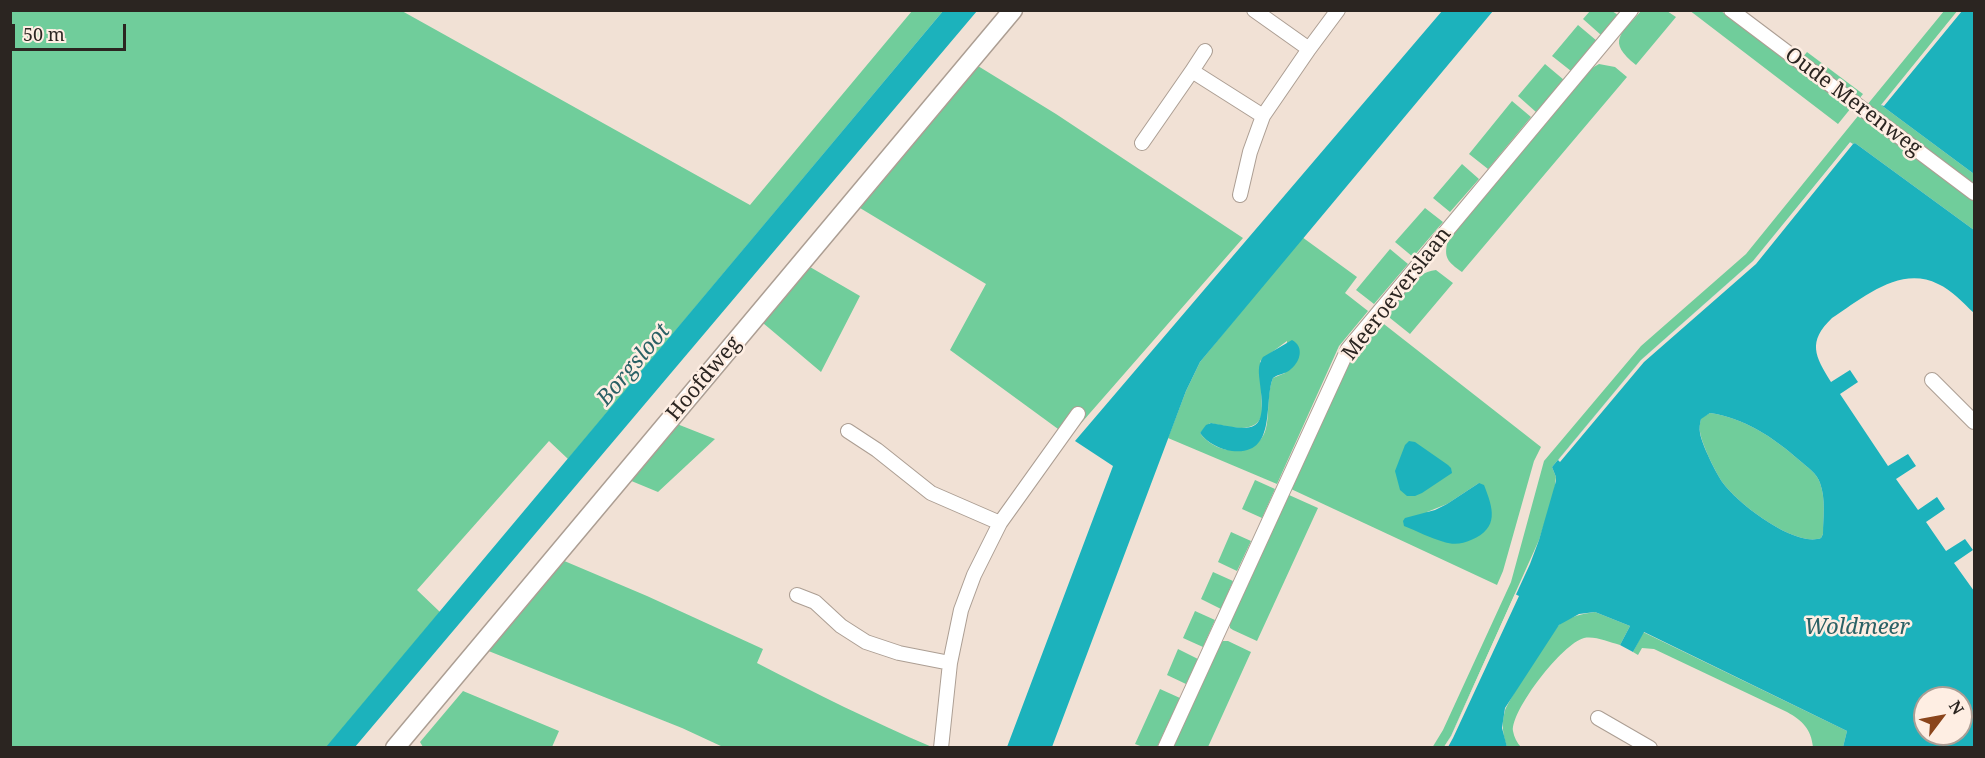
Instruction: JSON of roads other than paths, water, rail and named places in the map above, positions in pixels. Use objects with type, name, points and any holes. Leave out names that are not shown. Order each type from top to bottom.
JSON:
[{"type":"main road","name":"Hoofdweg","points":[[395,747],[1013,10]]},
{"type":"street","points":[[1254,10],[1309,49]]},
{"type":"street","points":[[1240,195],[1250,152],[1263,116],[1338,10]]},
{"type":"street","name":"Meeroeverslaan","points":[[1166,747],[1348,349],[1631,10]]},
{"type":"street","name":"Oude Merenweg","points":[[1731,10],[1974,193]]},
{"type":"street","points":[[1142,143],[1205,51]]},
{"type":"street","points":[[1192,71],[1263,116]]},
{"type":"street","points":[[1932,380],[1974,422]]},
{"type":"street","points":[[941,747],[950,663],[964,601],[974,575],[1000,524],[1078,414]]},
{"type":"street","points":[[848,431],[877,450],[931,493],[1000,524]]},
{"type":"street","points":[[797,595],[815,602],[841,626],[866,642],[950,663]]},
{"type":"street","points":[[1599,718],[1650,747]]},
{"type":"water","points":[[943,11],[977,11],[355,747],[326,747]]},
{"type":"water","points":[[1442,11],[1493,11],[1200,362],[1186,391],[1052,747],[1007,747],[1113,466],[1075,441]]},
{"type":"water","points":[[1958,11],[1974,11],[1974,174],[1881,105]]},
{"type":"water","name":"Woldmeer","points":[[1850,142],[1855,143],[1974,230],[1974,313],[1953,293],[1938,284],[1924,279],[1910,278],[1896,281],[1869,293],[1832,318],[1819,334],[1816,349],[1831,382],[1850,370],[1858,382],[1840,394],[1888,466],[1908,454],[1916,466],[1896,479],[1918,510],[1937,497],[1945,509],[1926,522],[1946,551],[1965,539],[1973,550],[1954,563],[1974,591],[1974,747],[1843,747],[1847,731],[1644,632],[1633,652],[1620,645],[1630,626],[1595,612],[1579,614],[1559,625],[1505,708],[1502,728],[1507,747],[1444,748],[1530,564],[1556,481],[1552,467],[1641,360],[1753,261]],"holes":[[[1710,413],[1758,430],[1779,444],[1819,479],[1824,508],[1821,538],[1797,537],[1783,531],[1754,512],[1730,492],[1706,451],[1700,429],[1701,419]]]},
{"type":"water","points":[[1292,340],[1300,350],[1299,358],[1289,371],[1273,378],[1266,425],[1263,436],[1256,445],[1247,450],[1232,451],[1219,447],[1206,439],[1200,433],[1206,425],[1211,423],[1247,428],[1259,421],[1262,401],[1259,370],[1261,360]]},
{"type":"water","points":[[1409,441],[1415,442],[1448,465],[1452,473],[1415,496],[1407,496],[1400,490],[1395,471],[1405,445]]},
{"type":"water","points":[[1479,483],[1484,485],[1492,517],[1487,530],[1480,535],[1465,542],[1451,544],[1404,526],[1405,518],[1435,510]]},
{"type":"water label","name":"Borgsloot","points":[[634,365]]}]
